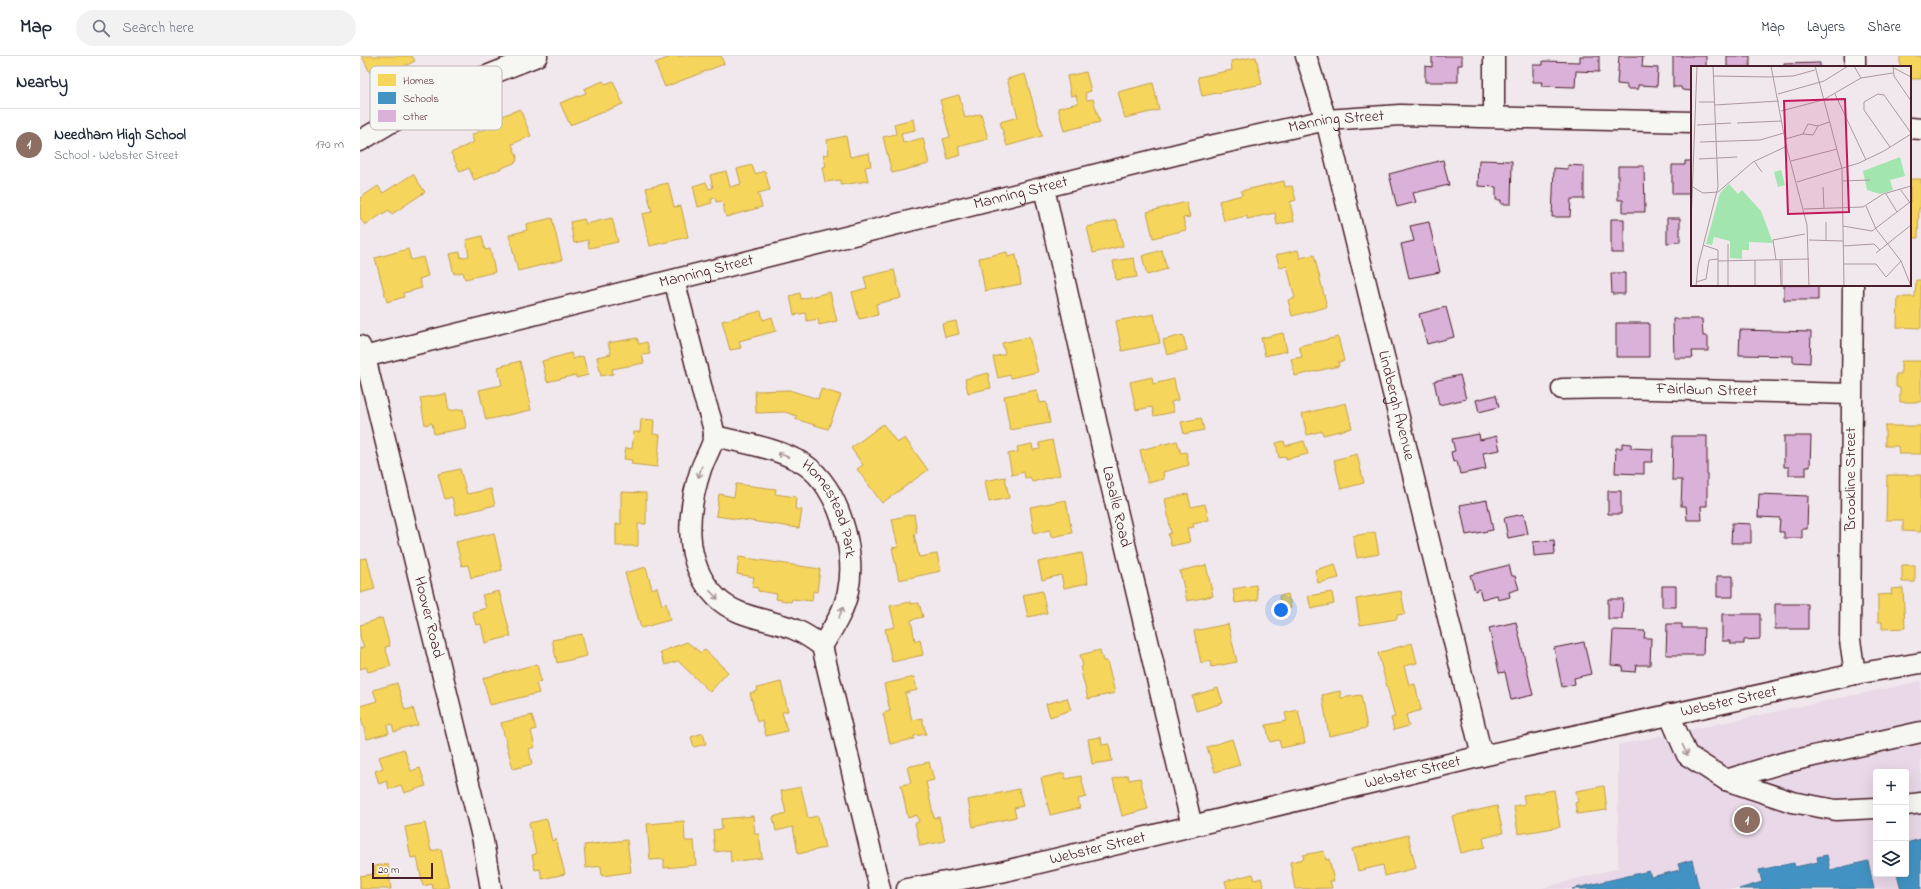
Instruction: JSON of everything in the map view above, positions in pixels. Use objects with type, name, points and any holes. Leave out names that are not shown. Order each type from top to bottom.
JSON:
[{"type":"street","points":[[502,70],[537,56]]},
{"type":"street","name":"Lindbergh Avenue","points":[[1306,56],[1326,120],[1482,756]]},
{"type":"street","points":[[1494,56],[1494,116]]},
{"type":"street","name":"Manning Street","points":[[362,354],[674,280],[1210,146],[1326,120],[1400,116],[1494,116],[1691,122]]},
{"type":"street","points":[[1911,128],[1921,129]]},
{"type":"street","points":[[360,141],[378,130]]},
{"type":"street","name":"Lasalle Road","points":[[1044,188],[1104,455],[1192,826]]},
{"type":"street","points":[[674,280],[714,436],[692,498],[690,522],[692,553],[702,579],[717,598],[727,605],[742,612],[796,630],[822,646],[880,889]]},
{"type":"street","name":"Brookline Street","points":[[1853,286],[1850,640],[1855,674]]},
{"type":"street","name":"Hoover Road","points":[[362,354],[483,841],[491,889]]},
{"type":"street","name":"Fairlawn Street","points":[[1562,388],[1851,394]]},
{"type":"street","name":"Homestead Park","points":[[714,436],[777,452],[804,464],[815,472],[825,484],[833,498],[848,548],[850,578],[848,592],[839,620],[822,646]]},
{"type":"street","name":"Webster Street","points":[[907,889],[987,882],[1192,826],[1482,756],[1855,674],[1921,663]]},
{"type":"street","points":[[1669,714],[1687,756],[1726,780],[1792,802],[1836,810],[1873,808]]},
{"type":"street","points":[[1726,780],[1782,763],[1921,732]]},
{"type":"street","points":[[1909,805],[1921,803]]},
{"type":"shaded area","points":[[1921,681],[1921,889],[1539,889],[1618,868],[1618,745]]},
{"type":"building: Homes","points":[[362,56],[412,56],[415,61],[405,66],[370,66],[370,73]]},
{"type":"building: Homes","points":[[673,56],[721,56],[724,64],[665,87],[655,63]]},
{"type":"building: Homes","points":[[1900,56],[1921,56],[1921,79],[1911,79],[1911,66],[1900,66]]},
{"type":"building: Homes","points":[[1256,57],[1262,84],[1202,96],[1198,77],[1232,70],[1231,61]]},
{"type":"building: Homes","points":[[1086,72],[1091,91],[1085,93],[1087,100],[1093,99],[1100,122],[1064,131],[1058,108],[1078,103],[1076,95],[1071,96],[1067,76]]},
{"type":"building: Homes","points":[[1025,74],[1042,136],[1007,146],[1000,122],[1018,117],[1007,79]]},
{"type":"building: Homes","points":[[603,81],[605,84],[613,81],[623,104],[570,125],[560,103],[586,93],[584,89]]},
{"type":"building: Homes","points":[[1153,83],[1159,110],[1125,118],[1118,92]]},
{"type":"building: Homes","points":[[959,95],[965,118],[981,114],[988,139],[958,147],[961,155],[948,159],[943,139],[950,137],[940,100]]},
{"type":"building: Homes","points":[[520,109],[531,136],[512,144],[517,157],[516,162],[474,180],[469,168],[460,172],[451,153],[474,142],[471,135],[483,130],[502,130],[502,116]]},
{"type":"building: Homes","points":[[913,119],[915,130],[901,133],[903,143],[923,138],[929,164],[892,173],[883,137],[896,134],[894,124]]},
{"type":"building: Homes","points":[[846,136],[850,157],[869,153],[871,166],[865,167],[868,181],[841,185],[840,180],[825,182],[822,167],[826,166],[823,155],[829,154],[827,140]]},
{"type":"building: Homes","points":[[752,165],[755,174],[765,171],[770,190],[758,193],[762,207],[726,217],[722,201],[716,202],[715,198],[711,199],[712,203],[698,207],[693,186],[706,182],[709,189],[713,188],[710,175],[726,171],[730,187],[741,184],[737,169]]},
{"type":"building: Homes","points":[[413,174],[425,192],[392,214],[389,210],[365,225],[360,218],[360,198],[378,186],[383,193]]},
{"type":"building: Homes","points":[[1911,179],[1921,179],[1921,208],[1919,208],[1918,238],[1911,238]]},
{"type":"building: Homes","points":[[1284,181],[1285,187],[1292,186],[1296,200],[1290,202],[1294,221],[1277,225],[1275,213],[1247,219],[1247,216],[1224,221],[1219,201],[1242,195],[1241,191]]},
{"type":"building: Homes","points":[[668,183],[674,207],[681,206],[688,237],[650,246],[642,214],[652,212],[646,188]]},
{"type":"building: Homes","points":[[1186,202],[1190,217],[1183,218],[1186,230],[1153,238],[1147,212]]},
{"type":"building: Homes","points":[[552,218],[562,260],[518,271],[509,235],[527,230],[526,224]]},
{"type":"building: Homes","points":[[612,218],[618,242],[589,248],[588,240],[574,243],[570,222],[584,219],[586,224]]},
{"type":"building: Homes","points":[[1117,220],[1123,246],[1093,253],[1087,227]]},
{"type":"building: Homes","points":[[482,236],[485,250],[490,249],[495,272],[465,279],[463,272],[454,274],[449,254],[460,252],[461,258],[469,256],[466,240]]},
{"type":"building: Homes","points":[[408,249],[411,260],[423,257],[428,276],[419,279],[422,288],[403,293],[404,297],[387,302],[375,258]]},
{"type":"building: Homes","points":[[1162,250],[1167,269],[1147,275],[1142,256]]},
{"type":"building: Homes","points":[[1298,250],[1300,258],[1314,255],[1327,307],[1292,316],[1288,300],[1295,298],[1287,266],[1280,268],[1276,255]]},
{"type":"building: Homes","points":[[1007,252],[1008,257],[1016,255],[1021,284],[985,291],[979,258]]},
{"type":"building: Homes","points":[[1134,258],[1137,277],[1116,280],[1113,261]]},
{"type":"building: Homes","points":[[894,270],[901,298],[876,304],[878,315],[859,319],[852,292],[867,288],[864,277]]},
{"type":"building: Homes","points":[[1916,280],[1921,280],[1921,328],[1897,327],[1898,297],[1915,297]]},
{"type":"building: Homes","points":[[830,292],[837,321],[819,325],[818,319],[807,321],[805,313],[794,315],[790,296],[800,293],[801,299]]},
{"type":"building: Homes","points":[[761,311],[763,320],[772,317],[776,331],[739,341],[741,348],[730,350],[722,321]]},
{"type":"building: Homes","points":[[1154,314],[1160,343],[1122,351],[1116,321]]},
{"type":"building: Homes","points":[[956,321],[959,334],[945,337],[942,324]]},
{"type":"building: Homes","points":[[1283,333],[1287,351],[1265,356],[1261,338]]},
{"type":"building: Homes","points":[[1183,335],[1187,350],[1167,355],[1163,340]]},
{"type":"building: Homes","points":[[1029,337],[1038,372],[1011,378],[1010,375],[998,378],[993,357],[1005,354],[1002,343]]},
{"type":"building: Homes","points":[[1338,337],[1344,361],[1338,362],[1339,366],[1295,376],[1291,359],[1302,357],[1299,346]]},
{"type":"building: Homes","points":[[637,338],[639,344],[647,342],[650,354],[642,355],[644,363],[612,369],[613,374],[601,376],[597,357],[611,354],[608,343]]},
{"type":"building: Homes","points":[[571,353],[573,359],[583,356],[588,375],[576,378],[576,375],[547,382],[542,361]]},
{"type":"building: Homes","points":[[520,361],[531,410],[486,420],[479,390],[502,385],[498,367]]},
{"type":"building: Homes","points":[[1901,361],[1921,361],[1921,402],[1900,402],[1900,387],[1896,387],[1896,374],[1901,374]]},
{"type":"building: Homes","points":[[988,373],[991,388],[968,393],[965,379]]},
{"type":"building: Homes","points":[[1152,377],[1153,384],[1174,379],[1178,400],[1171,402],[1174,412],[1154,416],[1152,407],[1136,410],[1130,382]]},
{"type":"building: Homes","points":[[821,389],[841,395],[828,429],[795,419],[797,416],[785,412],[756,413],[755,391],[789,390],[818,399]]},
{"type":"building: Homes","points":[[1037,390],[1040,403],[1046,402],[1050,423],[1010,430],[1004,396]]},
{"type":"building: Homes","points":[[446,394],[449,411],[463,409],[466,428],[434,434],[432,423],[425,425],[420,398]]},
{"type":"building: Homes","points":[[1346,403],[1352,428],[1323,435],[1322,431],[1307,435],[1302,414]]},
{"type":"building: Homes","points":[[1201,418],[1204,430],[1184,434],[1181,422]]},
{"type":"building: Homes","points":[[641,419],[654,420],[653,434],[660,435],[657,467],[631,464],[632,460],[624,459],[626,448],[632,449],[634,432],[640,432]]},
{"type":"building: Homes","points":[[883,424],[897,443],[905,438],[928,470],[882,503],[857,469],[863,465],[851,448]]},
{"type":"building: Homes","points":[[1885,426],[1921,426],[1921,454],[1899,454],[1898,446],[1885,446]]},
{"type":"building: Homes","points":[[1052,440],[1060,475],[1032,482],[1030,477],[1025,478],[1024,472],[1012,475],[1008,454],[1018,452],[1017,447],[1032,444],[1033,450],[1040,449],[1039,443]]},
{"type":"building: Homes","points":[[1177,441],[1181,453],[1186,452],[1189,465],[1163,472],[1164,479],[1148,483],[1140,450]]},
{"type":"building: Homes","points":[[1284,441],[1285,446],[1304,441],[1308,454],[1286,459],[1286,456],[1279,458],[1276,443]]},
{"type":"building: Homes","points":[[1357,454],[1364,483],[1341,489],[1334,460]]},
{"type":"building: Homes","points":[[460,469],[467,494],[491,489],[495,505],[456,515],[452,497],[445,499],[438,474]]},
{"type":"building: Homes","points":[[1887,475],[1921,475],[1921,532],[1903,531],[1903,520],[1886,520]]},
{"type":"building: Homes","points":[[1005,477],[1009,498],[989,502],[985,481]]},
{"type":"building: Homes","points":[[736,484],[776,489],[775,494],[796,497],[795,509],[802,510],[799,528],[716,516],[719,494],[734,497]]},
{"type":"building: Homes","points":[[621,492],[646,493],[646,524],[638,524],[638,546],[616,546],[616,524],[621,524]]},
{"type":"building: Homes","points":[[1188,494],[1191,507],[1205,504],[1209,520],[1193,523],[1194,527],[1187,528],[1190,542],[1171,546],[1168,534],[1171,533],[1165,499]]},
{"type":"building: Homes","points":[[1066,500],[1072,533],[1051,537],[1050,530],[1034,533],[1030,507]]},
{"type":"building: Homes","points":[[914,514],[917,533],[914,534],[919,557],[937,554],[941,571],[899,580],[892,548],[898,547],[892,519]]},
{"type":"building: Homes","points":[[1375,532],[1379,554],[1357,558],[1353,536]]},
{"type":"building: Homes","points":[[494,533],[502,570],[471,578],[468,565],[462,566],[456,542]]},
{"type":"building: Homes","points":[[1082,553],[1088,583],[1064,588],[1061,575],[1042,580],[1038,562]]},
{"type":"building: Homes","points":[[739,557],[820,569],[817,592],[813,591],[812,601],[792,599],[791,602],[776,599],[777,594],[758,591],[758,588],[752,587],[754,577],[737,574]]},
{"type":"building: Homes","points":[[367,558],[375,589],[360,593],[360,559]]},
{"type":"building: Homes","points":[[1335,564],[1339,578],[1318,583],[1315,570]]},
{"type":"building: Homes","points":[[1206,565],[1213,596],[1187,601],[1180,571]]},
{"type":"building: Homes","points":[[1902,565],[1915,565],[1915,582],[1902,582]]},
{"type":"building: Homes","points":[[646,567],[652,589],[657,587],[662,605],[666,603],[670,620],[641,628],[625,573]]},
{"type":"building: Homes","points":[[1256,585],[1258,600],[1235,603],[1233,589]]},
{"type":"building: Homes","points":[[1903,588],[1905,628],[1882,629],[1882,622],[1878,622],[1878,595],[1892,594],[1891,589]]},
{"type":"building: Homes","points":[[499,591],[511,636],[485,643],[481,624],[476,625],[472,612],[486,608],[482,595]]},
{"type":"building: Homes","points":[[1042,591],[1047,613],[1028,617],[1023,595]]},
{"type":"building: Homes","points":[[1401,591],[1405,614],[1397,615],[1397,619],[1360,625],[1356,599]]},
{"type":"building: Homes","points":[[1332,592],[1334,604],[1311,609],[1308,596]]},
{"type":"building: Homes","points":[[1288,594],[1291,608],[1282,610],[1279,596]]},
{"type":"building: Homes","points":[[911,602],[911,604],[919,603],[923,617],[911,620],[915,641],[920,639],[923,655],[892,662],[885,629],[895,627],[890,606]]},
{"type":"building: Homes","points":[[382,618],[390,646],[385,647],[391,666],[368,672],[366,667],[360,669],[360,648],[364,647],[360,637],[360,625]]},
{"type":"building: Homes","points":[[1228,624],[1237,662],[1211,667],[1210,661],[1201,663],[1194,631]]},
{"type":"building: Homes","points":[[582,634],[587,656],[557,663],[552,640]]},
{"type":"building: Homes","points":[[687,642],[701,653],[704,649],[728,672],[710,692],[678,661],[665,665],[660,652]]},
{"type":"building: Homes","points":[[1412,643],[1417,663],[1404,666],[1409,685],[1415,684],[1421,710],[1406,715],[1409,726],[1394,730],[1391,718],[1395,717],[1378,653]]},
{"type":"building: Homes","points":[[1100,650],[1103,661],[1107,661],[1115,693],[1088,699],[1080,667],[1083,666],[1080,655]]},
{"type":"building: Homes","points":[[537,664],[541,681],[536,683],[539,693],[490,705],[483,678]]},
{"type":"building: Homes","points":[[914,677],[917,690],[905,693],[912,720],[922,718],[926,734],[914,736],[914,739],[890,744],[883,713],[890,711],[884,684]]},
{"type":"building: Homes","points":[[781,682],[788,711],[782,712],[787,731],[766,736],[762,720],[757,722],[750,693],[758,691],[757,688]]},
{"type":"building: Homes","points":[[397,683],[405,710],[413,708],[418,725],[394,732],[392,724],[387,726],[389,733],[367,739],[360,715],[360,706],[377,701],[373,690]]},
{"type":"building: Homes","points":[[1218,688],[1223,703],[1196,711],[1192,696]]},
{"type":"building: Homes","points":[[1340,691],[1341,698],[1361,695],[1367,728],[1329,736],[1322,695]]},
{"type":"building: Homes","points":[[1067,698],[1071,710],[1050,717],[1046,704]]},
{"type":"building: Homes","points":[[1298,710],[1305,743],[1281,748],[1279,740],[1270,742],[1266,725],[1287,721],[1285,713]]},
{"type":"building: Homes","points":[[532,715],[536,729],[531,731],[535,747],[529,749],[532,764],[513,769],[501,723]]},
{"type":"building: Homes","points":[[703,733],[706,744],[694,747],[691,737]]},
{"type":"building: Homes","points":[[1101,737],[1102,745],[1109,744],[1112,761],[1092,764],[1088,739]]},
{"type":"building: Homes","points":[[1232,739],[1240,765],[1215,772],[1207,747]]},
{"type":"building: Homes","points":[[404,749],[411,771],[420,768],[426,786],[404,793],[401,785],[389,789],[387,781],[379,784],[375,771],[383,768],[379,757]]},
{"type":"building: Homes","points":[[929,762],[934,780],[926,782],[934,818],[939,817],[945,841],[920,846],[915,823],[919,822],[917,815],[908,818],[901,785],[911,783],[907,767]]},
{"type":"building: Homes","points":[[1064,773],[1066,779],[1081,776],[1086,797],[1078,799],[1080,808],[1050,815],[1041,778]]},
{"type":"building: Homes","points":[[1128,775],[1129,780],[1140,778],[1148,809],[1122,816],[1113,779]]},
{"type":"building: Homes","points":[[1604,786],[1607,810],[1577,814],[1575,803],[1578,802],[1576,791]]},
{"type":"building: Homes","points":[[801,787],[808,818],[818,816],[825,848],[798,854],[793,827],[776,831],[773,817],[786,813],[781,791]]},
{"type":"building: Homes","points":[[1019,789],[1023,806],[1014,808],[1016,817],[973,827],[968,800]]},
{"type":"building: Homes","points":[[1554,790],[1560,827],[1518,834],[1514,806],[1525,804],[1523,795]]},
{"type":"building: Homes","points":[[1497,806],[1503,833],[1483,838],[1485,847],[1461,853],[1452,816]]},
{"type":"building: Homes","points":[[753,816],[755,834],[759,834],[762,858],[731,862],[730,850],[715,852],[713,830],[722,829],[721,819]]},
{"type":"building: Homes","points":[[547,819],[552,841],[556,839],[565,874],[542,879],[540,869],[535,870],[532,855],[536,854],[529,823]]},
{"type":"building: Homes","points":[[684,821],[685,841],[694,841],[696,865],[664,868],[664,859],[650,860],[647,824]]},
{"type":"building: Homes","points":[[425,823],[431,851],[441,849],[449,888],[433,889],[432,884],[423,886],[417,857],[411,858],[405,827]]},
{"type":"building: Homes","points":[[1408,835],[1416,868],[1385,876],[1383,865],[1358,871],[1352,849]]},
{"type":"building: Homes","points":[[627,840],[631,872],[602,876],[601,866],[586,868],[584,845]]},
{"type":"building: Homes","points":[[1324,851],[1326,860],[1329,859],[1334,881],[1330,881],[1332,888],[1295,889],[1290,862],[1304,859],[1303,855]]},
{"type":"building: Homes","points":[[388,864],[391,889],[360,889],[360,876],[375,874],[374,866]]},
{"type":"building: Homes","points":[[1253,874],[1255,880],[1261,878],[1264,888],[1227,889],[1225,881]]},
{"type":"building: Schools","points":[[1921,839],[1921,889],[1901,889],[1898,877],[1909,877],[1909,842]]},
{"type":"building: Schools","points":[[1827,855],[1830,870],[1868,861],[1874,889],[1739,889],[1762,882],[1759,870],[1794,863],[1795,867],[1818,862],[1817,857]]},
{"type":"building: Schools","points":[[1692,860],[1699,889],[1572,889],[1649,871],[1651,877],[1680,870],[1678,864]]},
{"type":"building: Other","points":[[1432,56],[1462,56],[1462,65],[1458,65],[1458,82],[1425,82],[1425,66],[1432,67]]},
{"type":"building: Other","points":[[1580,56],[1599,56],[1599,72],[1576,71],[1575,87],[1541,86],[1542,82],[1533,82],[1533,65],[1543,65],[1543,61],[1580,62]]},
{"type":"building: Other","points":[[1619,56],[1643,56],[1642,67],[1658,68],[1657,86],[1638,85],[1638,89],[1627,89],[1627,85],[1617,84]]},
{"type":"building: Other","points":[[1673,56],[1706,56],[1706,66],[1691,66],[1691,91],[1682,90],[1681,87],[1673,87]]},
{"type":"building: Other","points":[[1727,56],[1750,56],[1750,66],[1727,66]]},
{"type":"building: Other","points":[[1820,63],[1820,66],[1784,66],[1784,64]]},
{"type":"building: Other","points":[[1443,160],[1449,185],[1413,193],[1416,202],[1397,207],[1389,174]]},
{"type":"building: Other","points":[[1479,160],[1512,161],[1511,204],[1501,204],[1501,200],[1496,200],[1496,187],[1478,186]]},
{"type":"building: Other","points":[[1685,161],[1691,161],[1691,194],[1672,194],[1672,165],[1685,165]]},
{"type":"building: Other","points":[[1568,165],[1584,166],[1584,199],[1571,199],[1570,217],[1552,217],[1554,168],[1568,169]]},
{"type":"building: Other","points":[[1618,166],[1644,166],[1645,212],[1623,212],[1623,200],[1618,200]]},
{"type":"building: Other","points":[[1667,218],[1680,218],[1680,242],[1667,243]]},
{"type":"building: Other","points":[[1611,219],[1624,219],[1624,253],[1611,253]]},
{"type":"building: Other","points":[[1429,222],[1440,272],[1409,278],[1401,244],[1414,241],[1410,226]]},
{"type":"building: Other","points":[[1611,273],[1625,273],[1625,294],[1612,294]]},
{"type":"building: Other","points":[[1784,286],[1818,286],[1818,300],[1784,300]]},
{"type":"building: Other","points":[[1446,307],[1454,337],[1427,344],[1419,314]]},
{"type":"building: Other","points":[[1673,319],[1702,319],[1703,336],[1708,336],[1708,351],[1692,351],[1693,358],[1674,358]]},
{"type":"building: Other","points":[[1616,323],[1649,323],[1649,357],[1616,357]]},
{"type":"building: Other","points":[[1740,330],[1811,332],[1810,363],[1793,362],[1793,356],[1739,355]]},
{"type":"building: Other","points":[[1460,375],[1466,399],[1439,405],[1434,381]]},
{"type":"building: Other","points":[[1496,395],[1499,407],[1479,412],[1476,400]]},
{"type":"building: Other","points":[[1479,434],[1480,440],[1497,436],[1500,450],[1483,453],[1486,469],[1460,474],[1457,461],[1453,462],[1451,452],[1455,451],[1452,439]]},
{"type":"building: Other","points":[[1673,436],[1707,436],[1707,506],[1701,506],[1702,520],[1687,520],[1686,506],[1681,506],[1682,480],[1672,480]]},
{"type":"building: Other","points":[[1784,436],[1811,436],[1810,467],[1806,467],[1806,475],[1789,475],[1789,467],[1784,467]]},
{"type":"building: Other","points":[[1622,443],[1631,444],[1631,448],[1653,449],[1652,462],[1644,462],[1644,474],[1615,473],[1616,448],[1622,448]]},
{"type":"building: Other","points":[[1608,491],[1621,491],[1621,514],[1608,514]]},
{"type":"building: Other","points":[[1759,494],[1808,496],[1807,529],[1802,529],[1802,538],[1784,538],[1784,532],[1779,532],[1780,518],[1758,517]]},
{"type":"building: Other","points":[[1487,500],[1493,530],[1466,535],[1460,505]]},
{"type":"building: Other","points":[[1524,514],[1528,534],[1508,538],[1504,518]]},
{"type":"building: Other","points":[[1732,523],[1751,524],[1751,543],[1731,543]]},
{"type":"building: Other","points":[[1554,540],[1555,554],[1534,556],[1533,542]]},
{"type":"building: Other","points":[[1509,565],[1512,576],[1515,576],[1519,589],[1509,592],[1510,597],[1498,600],[1497,595],[1482,599],[1479,589],[1475,591],[1470,575]]},
{"type":"building: Other","points":[[1717,576],[1733,576],[1733,597],[1717,597]]},
{"type":"building: Other","points":[[1662,586],[1676,586],[1676,607],[1662,607]]},
{"type":"building: Other","points":[[1608,599],[1623,599],[1622,619],[1608,619]]},
{"type":"building: Other","points":[[1775,604],[1808,604],[1808,629],[1775,629]]},
{"type":"building: Other","points":[[1722,614],[1760,614],[1760,639],[1744,640],[1744,644],[1731,644],[1730,641],[1722,641]]},
{"type":"building: Other","points":[[1516,622],[1533,695],[1511,700],[1505,672],[1499,673],[1489,628]]},
{"type":"building: Other","points":[[1667,624],[1682,624],[1682,628],[1704,628],[1703,655],[1666,655]]},
{"type":"building: Other","points":[[1613,630],[1645,631],[1644,638],[1651,638],[1650,665],[1636,665],[1635,672],[1622,671],[1623,666],[1611,665]]},
{"type":"building: Other","points":[[1584,642],[1591,674],[1574,678],[1575,684],[1562,687],[1554,648]]},
{"type":"place","name":"Needham High School","points":[[1747,820]]}]
